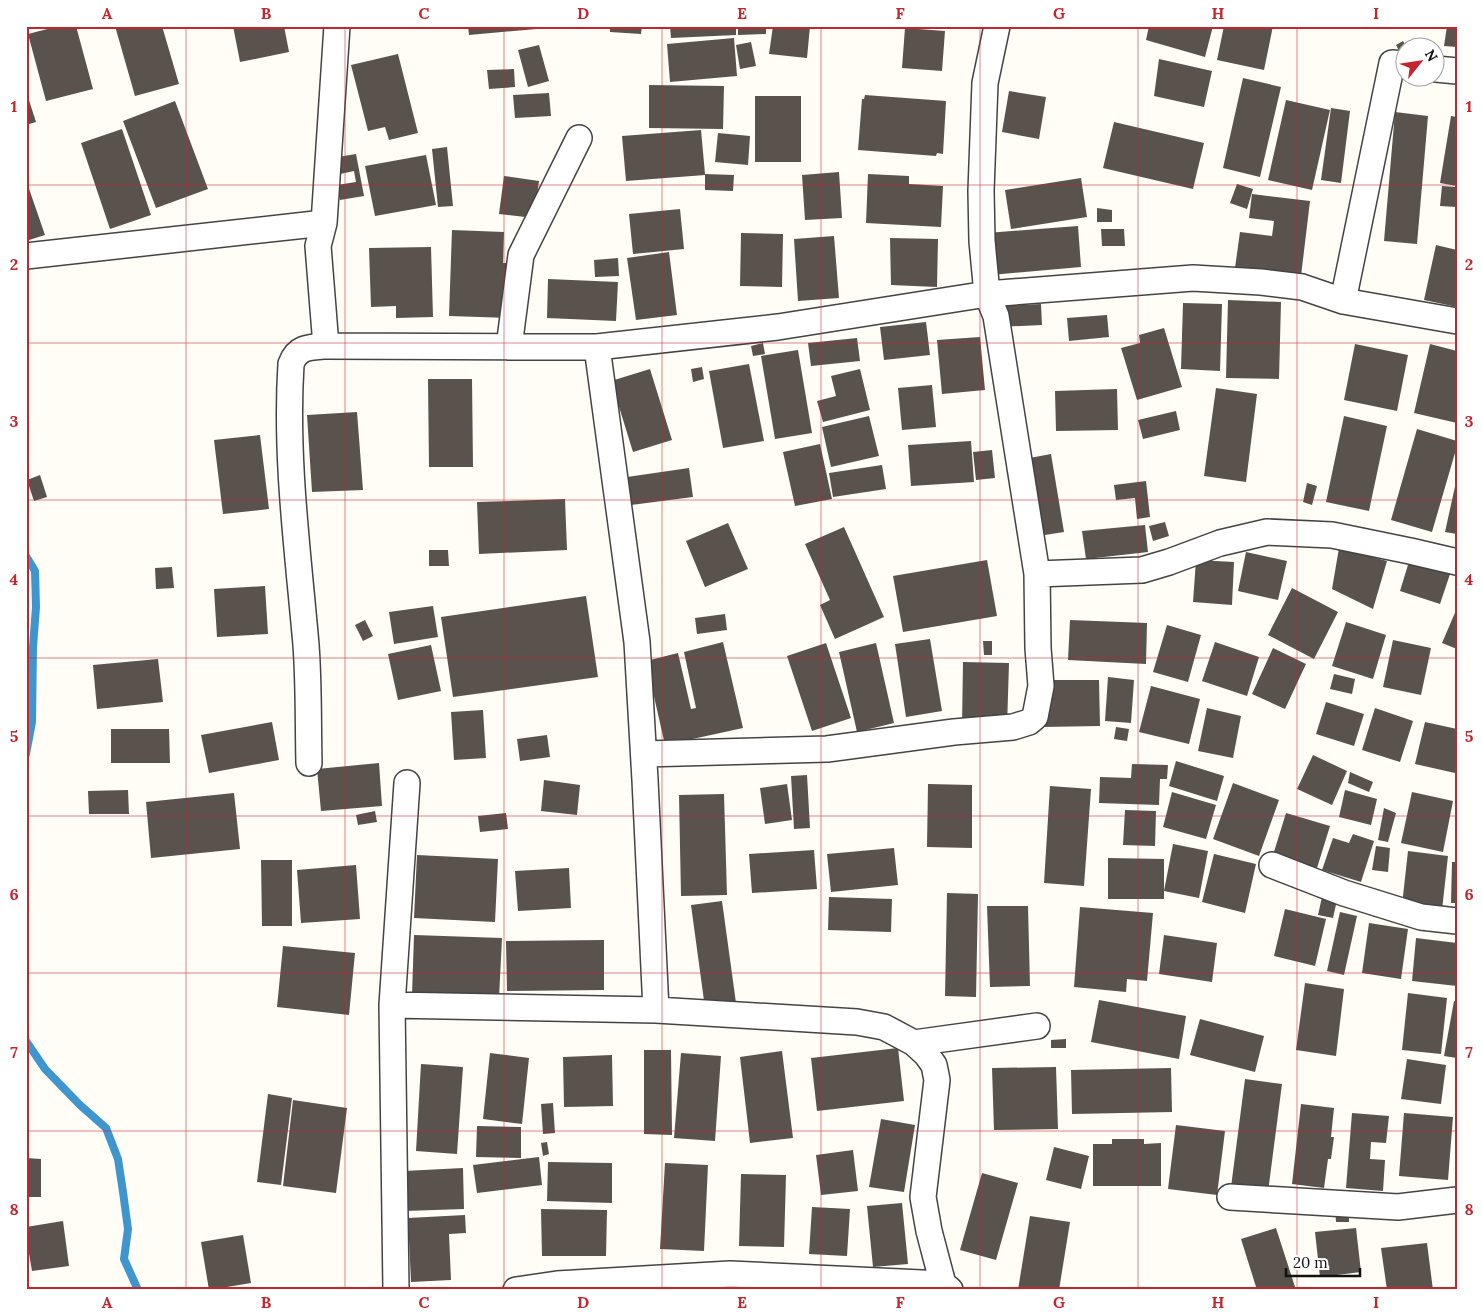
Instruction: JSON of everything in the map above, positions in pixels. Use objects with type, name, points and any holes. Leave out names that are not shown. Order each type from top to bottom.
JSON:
[{"type":"street","points":[[326,346],[318,246],[324,223],[337,26]]},
{"type":"street","points":[[644,754],[827,750],[954,732],[1013,728],[1030,722],[1035,717],[1041,686],[1038,648],[1037,574],[996,316],[987,294],[982,240],[981,181],[985,83],[997,26]]},
{"type":"street","points":[[1343,301],[1392,62],[1396,63]]},
{"type":"street","points":[[510,346],[521,255],[579,138]]},
{"type":"street","points":[[26,256],[324,223]]},
{"type":"street","points":[[309,763],[306,648],[295,533],[290,448],[291,364],[294,356],[306,347],[597,347],[778,326],[987,294],[1193,278],[1302,286],[1343,301],[1457,322]]},
{"type":"street","points":[[597,347],[637,642],[656,1010]]},
{"type":"street","points":[[1037,574],[1142,570],[1220,543],[1267,532],[1332,536],[1457,562]]},
{"type":"street","points":[[396,1290],[392,1005],[407,783]]},
{"type":"street","points":[[1272,865],[1344,893],[1421,917],[1457,921]]},
{"type":"street","points":[[392,1005],[656,1010],[857,1022],[884,1027],[914,1042],[934,1065],[937,1080],[923,1197],[929,1231],[947,1287],[730,1274],[556,1284],[516,1290]]},
{"type":"street","points":[[914,1042],[1037,1026]]},
{"type":"street","points":[[1230,1197],[1398,1206],[1457,1200]]},
{"type":"building","points":[[59,26],[76,26],[93,89],[46,101],[28,34]]},
{"type":"building","points":[[115,26],[162,26],[179,84],[135,96]]},
{"type":"building","points":[[233,26],[284,26],[289,52],[240,62]]},
{"type":"building","points":[[468,26],[548,26],[548,28],[469,35]]},
{"type":"building","points":[[610,26],[642,26],[641,34],[610,32]]},
{"type":"building","points":[[670,26],[736,26],[736,35],[671,38]]},
{"type":"building","points":[[738,26],[766,26],[766,34],[738,35]]},
{"type":"building","points":[[773,26],[810,26],[807,58],[769,54]]},
{"type":"building","points":[[1149,26],[1213,26],[1205,57],[1146,40]]},
{"type":"building","points":[[1224,26],[1273,26],[1264,70],[1217,60]]},
{"type":"building","points":[[1447,26],[1457,26],[1457,47],[1446,46]]},
{"type":"building","points":[[905,28],[945,31],[942,71],[902,68]]},
{"type":"building","points":[[734,38],[737,76],[670,82],[667,44]]},
{"type":"building","points":[[751,42],[756,66],[740,69],[736,45]]},
{"type":"building","points":[[539,45],[549,81],[528,87],[518,50]]},
{"type":"building","points":[[398,54],[418,133],[389,140],[385,127],[368,131],[351,65]]},
{"type":"building","points":[[1159,59],[1212,71],[1204,107],[1154,96]]},
{"type":"building","points":[[514,69],[515,87],[489,89],[487,70]]},
{"type":"building","points":[[1243,78],[1281,87],[1260,177],[1223,168]]},
{"type":"building","points":[[649,85],[724,86],[723,129],[649,128]]},
{"type":"building","points":[[26,91],[36,122],[26,125]]},
{"type":"building","points":[[1009,91],[1046,97],[1039,139],[1002,132]]},
{"type":"building","points":[[549,93],[551,116],[515,118],[513,95]]},
{"type":"building","points":[[865,95],[946,101],[943,154],[937,153],[936,156],[858,150],[862,99],[864,99]]},
{"type":"building","points":[[755,96],[801,96],[801,162],[755,162]]},
{"type":"building","points":[[1286,100],[1330,110],[1312,190],[1268,180]]},
{"type":"building","points":[[175,101],[208,189],[156,208],[123,121]]},
{"type":"building","points":[[1331,108],[1350,111],[1341,183],[1321,180]]},
{"type":"building","points":[[1395,112],[1428,116],[1417,244],[1384,241]]},
{"type":"building","points":[[1451,116],[1457,117],[1457,186],[1440,183]]},
{"type":"building","points":[[1114,122],[1204,143],[1193,189],[1103,168]]},
{"type":"building","points":[[122,129],[151,215],[110,229],[81,143]]},
{"type":"building","points":[[701,130],[705,174],[734,175],[733,191],[705,190],[705,175],[626,181],[622,136]]},
{"type":"building","points":[[718,133],[750,136],[748,165],[715,162]]},
{"type":"building","points":[[447,147],[453,206],[438,207],[432,149]]},
{"type":"building","points":[[356,154],[364,196],[340,200],[337,185],[356,182],[354,171],[340,174],[338,157]]},
{"type":"building","points":[[426,155],[436,205],[375,216],[365,166]]},
{"type":"building","points":[[839,172],[842,218],[805,220],[802,175]]},
{"type":"building","points":[[868,174],[909,176],[909,184],[943,186],[941,227],[866,223]]},
{"type":"building","points":[[504,176],[539,181],[534,218],[499,214]]},
{"type":"building","points":[[1081,178],[1087,217],[1011,229],[1005,190]]},
{"type":"building","points":[[26,180],[45,235],[26,241]]},
{"type":"building","points":[[1237,184],[1253,189],[1247,209],[1230,203]]},
{"type":"building","points":[[1442,186],[1457,187],[1457,207],[1440,206]]},
{"type":"building","points":[[1252,194],[1310,201],[1301,276],[1235,268],[1240,232],[1272,236],[1274,221],[1249,218]]},
{"type":"building","points":[[1097,208],[1112,210],[1112,222],[1097,222]]},
{"type":"building","points":[[680,209],[684,249],[633,254],[629,214]]},
{"type":"building","points":[[1078,226],[1081,267],[991,275],[987,233]]},
{"type":"building","points":[[1101,229],[1124,229],[1125,246],[1102,246]]},
{"type":"building","points":[[452,230],[504,232],[503,263],[512,263],[510,318],[449,316]]},
{"type":"building","points":[[741,233],[783,234],[782,287],[740,286]]},
{"type":"building","points":[[834,236],[839,298],[798,301],[794,239]]},
{"type":"building","points":[[890,238],[938,239],[937,287],[891,285]]},
{"type":"building","points":[[1436,245],[1457,250],[1457,307],[1424,300]]},
{"type":"building","points":[[431,247],[433,317],[396,318],[396,306],[371,307],[369,248]]},
{"type":"building","points":[[669,252],[677,315],[636,320],[627,258]]},
{"type":"building","points":[[618,258],[619,276],[595,277],[594,260]]},
{"type":"building","points":[[548,279],[618,282],[616,321],[547,318]]},
{"type":"building","points":[[1228,300],[1281,302],[1279,379],[1226,378]]},
{"type":"building","points":[[1183,303],[1222,304],[1220,371],[1181,369]]},
{"type":"building","points":[[1041,304],[1042,325],[998,327],[997,306]]},
{"type":"building","points":[[1107,315],[1109,337],[1069,341],[1067,318]]},
{"type":"building","points":[[926,322],[930,355],[884,360],[880,327]]},
{"type":"building","points":[[1164,328],[1182,387],[1137,400],[1121,348],[1140,343],[1139,335]]},
{"type":"building","points":[[980,337],[985,390],[942,394],[937,340]]},
{"type":"building","points":[[857,338],[860,361],[811,366],[808,343]]},
{"type":"building","points":[[763,343],[765,354],[753,356],[751,346]]},
{"type":"building","points":[[1355,344],[1408,355],[1397,411],[1344,400]]},
{"type":"building","points":[[1430,344],[1457,351],[1457,423],[1414,413]]},
{"type":"building","points":[[798,350],[812,433],[775,439],[761,356]]},
{"type":"building","points":[[749,364],[764,441],[723,448],[709,371]]},
{"type":"building","points":[[702,367],[704,379],[693,382],[691,369]]},
{"type":"building","points":[[650,369],[672,440],[633,452],[611,381]]},
{"type":"building","points":[[860,369],[870,410],[823,422],[817,401],[836,396],[831,376]]},
{"type":"building","points":[[428,379],[472,379],[473,467],[429,467]]},
{"type":"building","points":[[932,385],[936,427],[902,430],[898,388]]},
{"type":"building","points":[[1216,388],[1257,394],[1246,482],[1204,476]]},
{"type":"building","points":[[1117,389],[1118,430],[1056,431],[1055,391]]},
{"type":"building","points":[[1176,411],[1180,430],[1143,439],[1138,420]]},
{"type":"building","points":[[357,412],[363,490],[312,492],[307,415]]},
{"type":"building","points":[[869,416],[879,456],[831,467],[822,427]]},
{"type":"building","points":[[1344,416],[1387,426],[1369,511],[1326,502]]},
{"type":"building","points":[[1417,429],[1457,441],[1432,532],[1391,520]]},
{"type":"building","points":[[260,435],[269,509],[223,514],[214,440]]},
{"type":"building","points":[[971,441],[974,482],[911,486],[908,445]]},
{"type":"building","points":[[820,444],[832,499],[795,506],[783,452]]},
{"type":"building","points":[[992,450],[995,478],[976,480],[973,452]]},
{"type":"building","points":[[1051,454],[1064,532],[1032,537],[1019,460]]},
{"type":"building","points":[[882,465],[886,489],[833,497],[829,473]]},
{"type":"building","points":[[689,468],[693,497],[631,505],[627,477]]},
{"type":"building","points":[[40,475],[47,497],[34,501],[27,480]]},
{"type":"building","points":[[1146,481],[1150,517],[1137,519],[1135,498],[1116,500],[1114,485]]},
{"type":"building","points":[[1457,482],[1457,534],[1445,532]]},
{"type":"building","points":[[1307,483],[1317,486],[1312,505],[1303,502]]},
{"type":"building","points":[[565,499],[567,550],[479,554],[477,502]]},
{"type":"building","points":[[1165,522],[1169,536],[1153,541],[1149,526]]},
{"type":"building","points":[[728,523],[748,569],[705,587],[686,541]]},
{"type":"building","points":[[1145,525],[1148,552],[1086,559],[1082,531]]},
{"type":"building","points":[[844,527],[884,617],[835,639],[820,605],[830,600],[805,544]]},
{"type":"building","points":[[1339,548],[1387,561],[1373,609],[1332,589]]},
{"type":"building","points":[[429,550],[448,550],[449,566],[429,566]]},
{"type":"building","points":[[1246,552],[1287,561],[1278,600],[1238,591]]},
{"type":"building","points":[[1411,555],[1452,568],[1440,604],[1400,591]]},
{"type":"building","points":[[987,560],[997,616],[903,632],[893,576]]},
{"type":"building","points":[[1196,560],[1234,562],[1232,605],[1193,602]]},
{"type":"building","points":[[172,567],[174,588],[156,589],[155,568]]},
{"type":"building","points":[[265,586],[268,634],[217,637],[214,589]]},
{"type":"building","points":[[1292,588],[1338,612],[1314,659],[1268,635]]},
{"type":"building","points":[[586,596],[598,677],[453,697],[441,617]]},
{"type":"building","points":[[433,606],[438,637],[394,644],[389,612]]},
{"type":"building","points":[[1457,608],[1457,649],[1442,643]]},
{"type":"building","points":[[725,614],[727,630],[697,634],[695,618]]},
{"type":"building","points":[[365,620],[373,636],[363,641],[355,625]]},
{"type":"building","points":[[1070,620],[1147,623],[1146,664],[1068,660]]},
{"type":"building","points":[[1346,622],[1386,635],[1373,679],[1332,666]]},
{"type":"building","points":[[1167,625],[1201,635],[1188,682],[1153,672]]},
{"type":"building","points":[[930,639],[942,711],[906,717],[895,644]]},
{"type":"building","points":[[1393,640],[1431,648],[1421,695],[1383,687]]},
{"type":"building","points":[[983,641],[992,641],[992,655],[984,655]]},
{"type":"building","points":[[723,642],[743,728],[665,745],[646,661],[678,653],[691,709],[696,708],[684,652]]},
{"type":"building","points":[[1215,642],[1259,657],[1247,696],[1202,681]]},
{"type":"building","points":[[826,643],[851,718],[812,731],[787,656]]},
{"type":"building","points":[[876,643],[894,723],[857,732],[839,652]]},
{"type":"building","points":[[431,645],[441,691],[398,700],[388,654]]},
{"type":"building","points":[[1273,648],[1306,664],[1285,709],[1252,694]]},
{"type":"building","points":[[158,659],[163,702],[97,709],[93,665]]},
{"type":"building","points":[[963,662],[1009,663],[1007,727],[962,726]]},
{"type":"building","points":[[1334,674],[1355,679],[1352,694],[1330,689]]},
{"type":"building","points":[[1108,677],[1134,680],[1131,723],[1105,721]]},
{"type":"building","points":[[1041,680],[1099,680],[1100,726],[1042,727]]},
{"type":"building","points":[[1151,686],[1200,699],[1189,744],[1139,732]]},
{"type":"building","points":[[1326,702],[1364,714],[1354,746],[1316,734]]},
{"type":"building","points":[[1207,708],[1241,716],[1233,758],[1198,751]]},
{"type":"building","points":[[1375,708],[1413,721],[1400,762],[1362,750]]},
{"type":"building","points":[[483,710],[486,758],[454,760],[451,712]]},
{"type":"building","points":[[272,722],[279,760],[209,773],[201,735]]},
{"type":"building","points":[[1425,722],[1457,729],[1457,767],[1455,773],[1415,764]]},
{"type":"building","points":[[1116,727],[1129,729],[1127,741],[1114,739]]},
{"type":"building","points":[[111,729],[169,729],[170,763],[111,763]]},
{"type":"building","points":[[547,735],[550,757],[520,761],[517,739]]},
{"type":"building","points":[[1313,755],[1347,771],[1332,805],[1297,789]]},
{"type":"building","points":[[1176,761],[1224,776],[1217,801],[1169,786]]},
{"type":"building","points":[[379,763],[382,806],[321,811],[317,769]]},
{"type":"building","points":[[1132,764],[1168,765],[1167,779],[1160,779],[1159,805],[1099,803],[1100,777],[1131,778]]},
{"type":"building","points":[[1350,772],[1373,782],[1369,792],[1348,783]]},
{"type":"building","points":[[807,775],[810,828],[794,829],[791,776]]},
{"type":"building","points":[[544,780],[580,785],[577,815],[541,811]]},
{"type":"building","points":[[1233,783],[1279,800],[1259,856],[1213,839]]},
{"type":"building","points":[[787,784],[792,820],[765,824],[760,788]]},
{"type":"building","points":[[928,784],[972,785],[972,848],[927,847]]},
{"type":"building","points":[[1050,786],[1091,789],[1084,886],[1044,883]]},
{"type":"building","points":[[128,790],[129,814],[89,814],[88,791]]},
{"type":"building","points":[[1345,790],[1377,799],[1371,825],[1339,817]]},
{"type":"building","points":[[1172,792],[1216,805],[1206,839],[1163,827]]},
{"type":"building","points":[[1412,792],[1453,801],[1443,852],[1401,843]]},
{"type":"building","points":[[234,793],[240,849],[151,858],[146,802]]},
{"type":"building","points":[[724,794],[727,895],[681,896],[679,795]]},
{"type":"building","points":[[1384,808],[1396,813],[1388,842],[1378,840]]},
{"type":"building","points":[[1125,810],[1156,811],[1155,846],[1123,845]]},
{"type":"building","points":[[375,811],[377,822],[358,825],[356,815]]},
{"type":"building","points":[[506,813],[508,829],[480,832],[478,816]]},
{"type":"building","points":[[1286,813],[1330,826],[1317,868],[1273,855]]},
{"type":"building","points":[[1353,834],[1374,841],[1361,882],[1322,870],[1333,838],[1349,843]]},
{"type":"building","points":[[1173,844],[1208,851],[1199,898],[1164,891]]},
{"type":"building","points":[[1376,846],[1390,848],[1388,872],[1372,870]]},
{"type":"building","points":[[894,848],[898,885],[831,892],[827,854]]},
{"type":"building","points":[[814,850],[817,889],[752,893],[749,854]]},
{"type":"building","points":[[1408,851],[1448,856],[1442,910],[1402,905]]},
{"type":"building","points":[[1214,854],[1256,864],[1245,913],[1202,902]]},
{"type":"building","points":[[417,855],[498,859],[495,922],[414,918]]},
{"type":"building","points":[[1108,858],[1164,859],[1164,899],[1108,899]]},
{"type":"building","points":[[261,860],[292,860],[292,926],[262,926]]},
{"type":"building","points":[[1452,862],[1457,862],[1457,903],[1451,903]]},
{"type":"building","points":[[356,865],[360,919],[301,923],[297,870]]},
{"type":"building","points":[[569,868],[571,908],[518,911],[515,871]]},
{"type":"building","points":[[947,893],[978,894],[976,997],[945,996]]},
{"type":"building","points":[[829,897],[892,899],[891,932],[828,930]]},
{"type":"building","points":[[1322,897],[1337,900],[1333,918],[1318,915]]},
{"type":"building","points":[[722,901],[736,1003],[705,1008],[691,905]]},
{"type":"building","points":[[987,906],[1028,906],[1030,986],[990,987]]},
{"type":"building","points":[[1080,907],[1153,913],[1147,981],[1127,979],[1126,992],[1074,987]]},
{"type":"building","points":[[1285,909],[1326,919],[1315,966],[1274,956]]},
{"type":"building","points":[[1340,912],[1357,916],[1344,975],[1327,971]]},
{"type":"building","points":[[1369,923],[1408,929],[1401,979],[1362,973]]},
{"type":"building","points":[[414,935],[502,938],[499,998],[412,995]]},
{"type":"building","points":[[1164,935],[1217,943],[1212,982],[1159,974]]},
{"type":"building","points":[[1416,938],[1457,943],[1457,986],[1412,981]]},
{"type":"building","points":[[604,940],[604,990],[507,991],[506,941]]},
{"type":"building","points":[[283,946],[355,953],[349,1015],[277,1007]]},
{"type":"building","points":[[1305,983],[1344,989],[1336,1056],[1296,1050]]},
{"type":"building","points":[[1408,993],[1447,998],[1441,1054],[1402,1050]]},
{"type":"building","points":[[1099,1000],[1186,1016],[1179,1059],[1091,1042]]},
{"type":"building","points":[[1454,1001],[1457,1002],[1457,1058],[1444,1056]]},
{"type":"building","points":[[1200,1019],[1264,1036],[1255,1072],[1190,1055]]},
{"type":"building","points":[[1066,1039],[1066,1048],[1051,1048],[1051,1040]]},
{"type":"building","points":[[898,1048],[904,1101],[817,1111],[811,1058]]},
{"type":"building","points":[[644,1050],[671,1050],[672,1135],[644,1134]]},
{"type":"building","points":[[782,1051],[793,1138],[750,1143],[740,1057]]},
{"type":"building","points":[[490,1053],[529,1058],[522,1124],[483,1119]]},
{"type":"building","points":[[681,1053],[721,1056],[715,1141],[674,1138]]},
{"type":"building","points":[[612,1055],[613,1106],[564,1107],[563,1057]]},
{"type":"building","points":[[1407,1059],[1446,1065],[1441,1104],[1401,1099]]},
{"type":"building","points":[[421,1064],[463,1067],[457,1154],[416,1151]]},
{"type":"building","points":[[1056,1067],[1058,1129],[994,1130],[992,1068]]},
{"type":"building","points":[[1171,1068],[1172,1112],[1072,1114],[1071,1070]]},
{"type":"building","points":[[1245,1079],[1282,1084],[1268,1192],[1231,1187]]},
{"type":"building","points":[[268,1094],[292,1098],[281,1185],[257,1182]]},
{"type":"building","points":[[293,1100],[347,1108],[336,1193],[283,1186]]},
{"type":"building","points":[[553,1103],[555,1133],[543,1134],[541,1104]]},
{"type":"building","points":[[1301,1104],[1334,1108],[1331,1137],[1334,1137],[1331,1159],[1328,1159],[1324,1188],[1292,1184]]},
{"type":"building","points":[[1352,1113],[1389,1116],[1386,1143],[1371,1142],[1370,1159],[1385,1160],[1383,1191],[1346,1188]]},
{"type":"building","points":[[1404,1113],[1453,1117],[1448,1180],[1399,1176]]},
{"type":"building","points":[[881,1119],[915,1125],[904,1192],[869,1187]]},
{"type":"building","points":[[1176,1125],[1225,1131],[1217,1195],[1168,1189]]},
{"type":"building","points":[[477,1126],[521,1127],[521,1158],[476,1157]]},
{"type":"building","points":[[1112,1139],[1144,1139],[1144,1144],[1161,1143],[1161,1186],[1093,1186],[1093,1144],[1112,1144]]},
{"type":"building","points":[[547,1142],[549,1154],[543,1156],[541,1143]]},
{"type":"building","points":[[1054,1147],[1089,1156],[1081,1189],[1046,1180]]},
{"type":"building","points":[[853,1150],[858,1191],[821,1195],[816,1155]]},
{"type":"building","points":[[539,1157],[542,1185],[477,1193],[473,1165]]},
{"type":"building","points":[[26,1158],[41,1159],[41,1197],[26,1197]]},
{"type":"building","points":[[548,1162],[612,1163],[612,1203],[547,1201]]},
{"type":"building","points":[[665,1163],[708,1165],[704,1251],[660,1249]]},
{"type":"building","points":[[463,1168],[464,1209],[405,1211],[404,1171]]},
{"type":"building","points":[[982,1173],[1018,1183],[996,1260],[960,1250]]},
{"type":"building","points":[[741,1174],[786,1175],[784,1247],[739,1246]]},
{"type":"building","points":[[902,1203],[908,1264],[873,1267],[867,1206]]},
{"type":"building","points":[[812,1207],[850,1209],[847,1256],[809,1254]]},
{"type":"building","points":[[1335,1207],[1349,1207],[1349,1222],[1336,1222]]},
{"type":"building","points":[[541,1209],[607,1210],[606,1256],[542,1256]]},
{"type":"building","points":[[465,1215],[466,1233],[449,1234],[451,1280],[411,1282],[408,1218]]},
{"type":"building","points":[[1030,1216],[1070,1222],[1059,1290],[1018,1290]]},
{"type":"building","points":[[63,1221],[69,1266],[32,1271],[26,1227]]},
{"type":"building","points":[[1276,1228],[1296,1290],[1257,1290],[1241,1239]]},
{"type":"building","points":[[1356,1228],[1361,1272],[1320,1277],[1315,1232]]},
{"type":"building","points":[[243,1235],[251,1283],[209,1290],[201,1242]]},
{"type":"building","points":[[1427,1243],[1433,1290],[1387,1290],[1381,1248]]},
{"type":"building","points":[[767,1287],[808,1290],[767,1290]]},
{"type":"waterway","points":[[26,556],[35,571],[36,607],[33,647],[32,722],[26,754]]},
{"type":"waterway","points":[[26,1041],[45,1069],[80,1105],[106,1128],[118,1159],[123,1192],[128,1229],[124,1259],[138,1290]]}]
